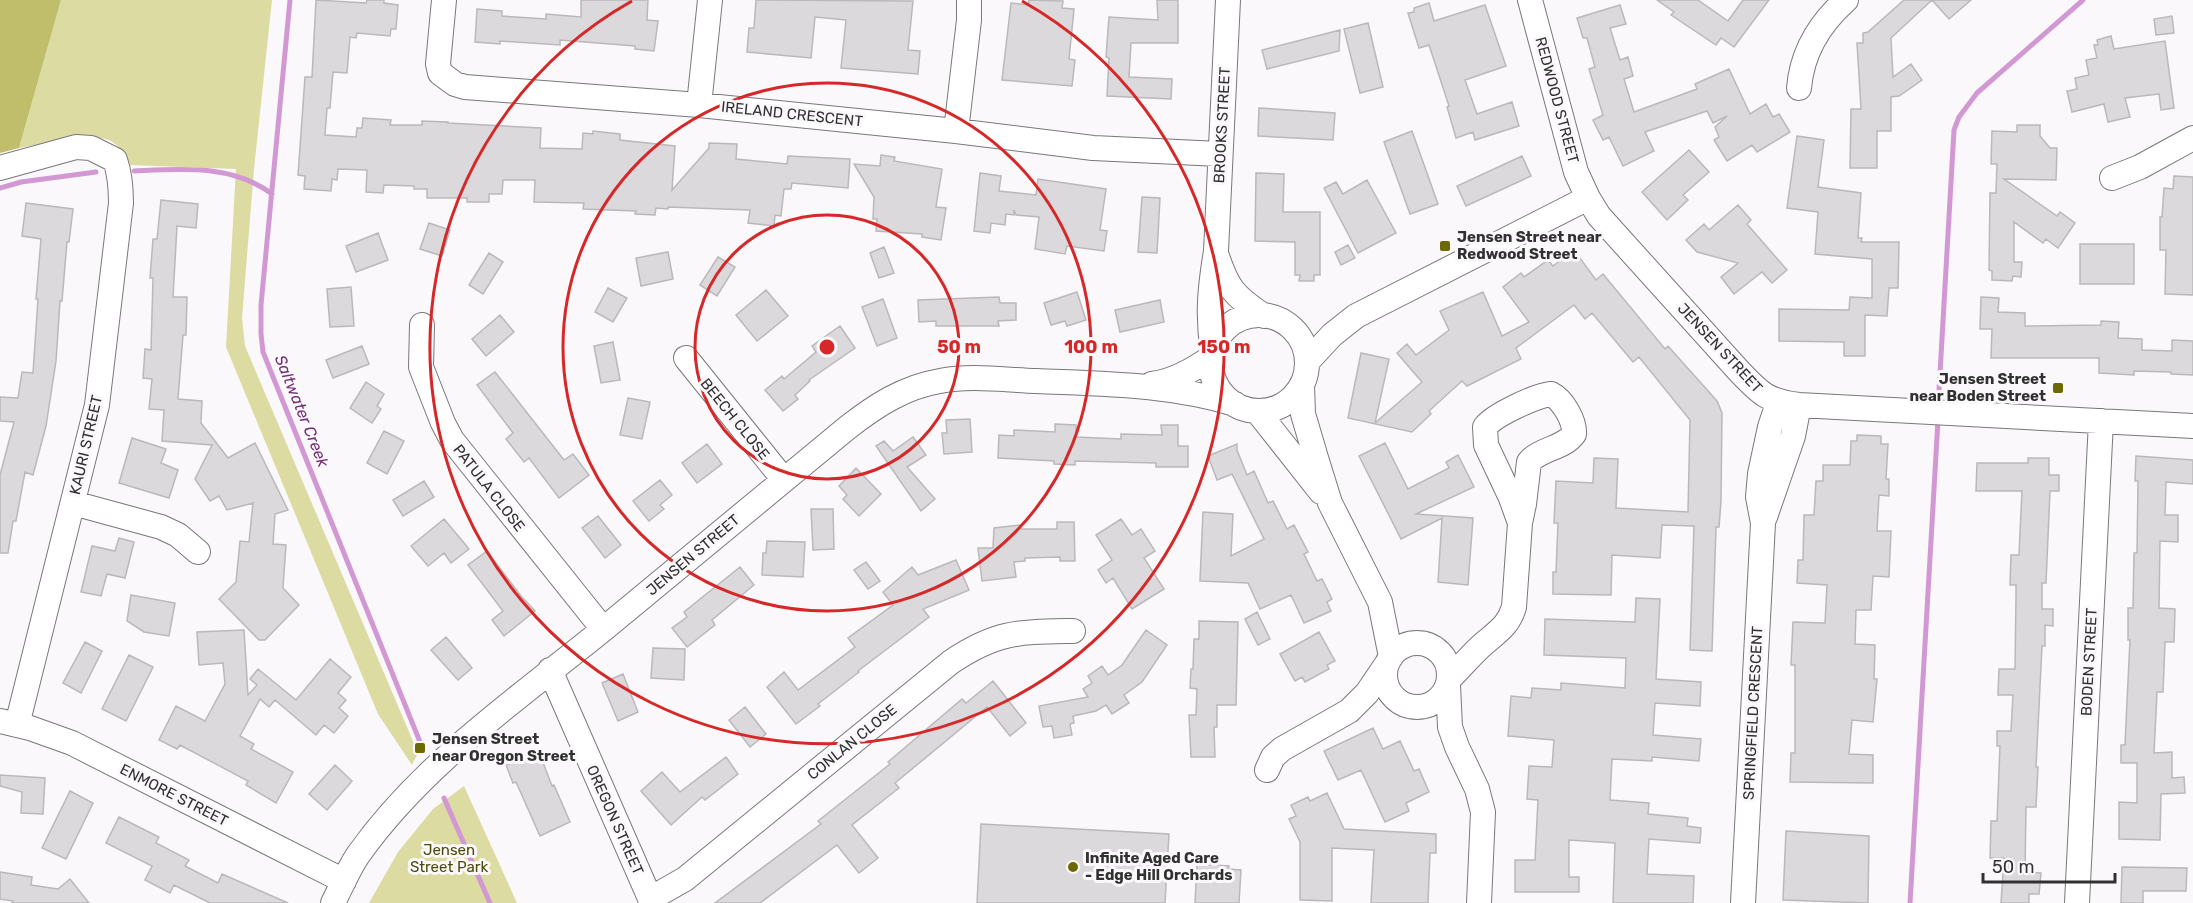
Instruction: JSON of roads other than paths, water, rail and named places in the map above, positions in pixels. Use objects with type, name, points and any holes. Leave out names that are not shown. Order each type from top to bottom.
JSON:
[{"type":"street","name":"IRELAND CRESCENT","points":[[444,0],[438,64],[440,73],[455,84],[465,87],[699,105],[956,130],[1093,148],[1220,154]]},
{"type":"street","points":[[699,105],[710,0]]},
{"type":"street","points":[[956,130],[969,20],[969,0]]},
{"type":"street","name":"BROOKS STREET","points":[[1213,355],[1209,290],[1216,251],[1228,0]]},
{"type":"street","name":"REDWOOD STREET","points":[[1530,0],[1576,172],[1588,198]]},
{"type":"street","points":[[1799,88],[1801,67],[1808,48],[1819,31],[1846,0]]},
{"type":"street","points":[[2112,178],[2140,167],[2193,138]]},
{"type":"street","name":"KAURI STREET","points":[[0,168],[76,147],[91,148],[115,160],[119,171],[121,202],[94,417],[74,503],[9,723]]},
{"type":"street","points":[[1246,408],[1280,406],[1293,397],[1304,373],[1332,335],[1356,316],[1588,198]]},
{"type":"street","name":"JENSEN STREET","points":[[1588,198],[1599,216],[1755,389],[1788,404]]},
{"type":"street","name":"BROOKS STREET","points":[[1216,251],[1223,276],[1231,289],[1238,298],[1264,316]]},
{"type":"street","points":[[1330,503],[1246,408],[1223,394],[1215,380],[1213,355],[1219,338],[1228,327],[1242,319],[1264,316],[1279,320],[1292,328],[1301,340],[1304,373],[1303,414],[1330,503],[1380,602],[1389,660],[1385,672],[1388,687],[1397,700],[1409,706],[1457,747]]},
{"type":"street","points":[[1292,328],[1356,316]]},
{"type":"street","name":"PATULA CLOSE","points":[[422,325],[421,367],[452,440],[460,453],[603,629]]},
{"type":"street","name":"JENSEN STREET","points":[[1141,386],[1165,382],[1213,355]]},
{"type":"street","name":"BEECH CLOSE","points":[[686,358],[784,480]]},
{"type":"street","name":"JENSEN STREET","points":[[333,903],[357,857],[411,790],[443,761],[550,670],[865,414],[898,394],[925,384],[971,378],[1141,386],[1210,396],[1246,408]]},
{"type":"street","points":[[1349,711],[1382,706],[1422,706],[1436,701],[1443,694],[1448,682],[1487,640],[1505,626],[1514,607],[1520,523],[1529,462],[1536,455],[1568,441],[1574,434],[1574,425],[1558,400],[1551,394],[1541,396],[1503,414],[1487,423],[1485,427],[1484,439],[1489,454],[1511,498],[1520,523]]},
{"type":"street","points":[[1788,404],[2193,426]]},
{"type":"street","name":"SPRINGFIELD CRESCENT","points":[[1743,903],[1763,524],[1793,436],[1788,404]]},
{"type":"street","name":"BODEN STREET","points":[[2077,903],[2101,422]]},
{"type":"street","points":[[74,503],[161,527],[178,535],[198,552]]},
{"type":"street","points":[[1380,602],[1399,621],[1445,658],[1449,669],[1450,727],[1483,812],[1479,903]]},
{"type":"street","name":"CONLAN CLOSE","points":[[651,901],[685,879],[951,662],[973,647],[991,639],[1013,634],[1073,631]]},
{"type":"street","points":[[1267,770],[1273,757],[1282,749],[1349,711],[1374,684],[1398,649],[1408,644],[1464,645],[1487,640]]},
{"type":"street","name":"OREGON STREET","points":[[550,670],[651,901]]},
{"type":"street","name":"ENMORE STREET","points":[[9,723],[72,743],[344,881]]},
{"type":"waterway","name":"Saltwater Creek","points":[[290,0],[261,305],[263,352],[420,742]]},
{"type":"waterway","points":[[1938,408],[1954,130],[1959,117],[1977,93],[2083,0]]},
{"type":"waterway","points":[[134,171],[206,170],[240,177],[272,194]]},
{"type":"waterway","points":[[0,188],[21,182],[96,172]]},
{"type":"waterway","points":[[1910,903],[1938,420]]},
{"type":"waterway","name":"Saltwater Creek","points":[[444,798],[490,903]]},
{"type":"place","name":"Jensen Street near Redwood Street","points":[[1445,246]]},
{"type":"place","name":"Jensen Street near Boden Street","points":[[2058,388]]},
{"type":"place","name":"Jensen Street near Oregon Street","points":[[420,748]]},
{"type":"place","name":"Infinite Aged Care - Edge Hill Orchards","points":[[1073,867]]},
{"type":"park label","name":"Jensen Street Park","points":[[449,858]]}]
